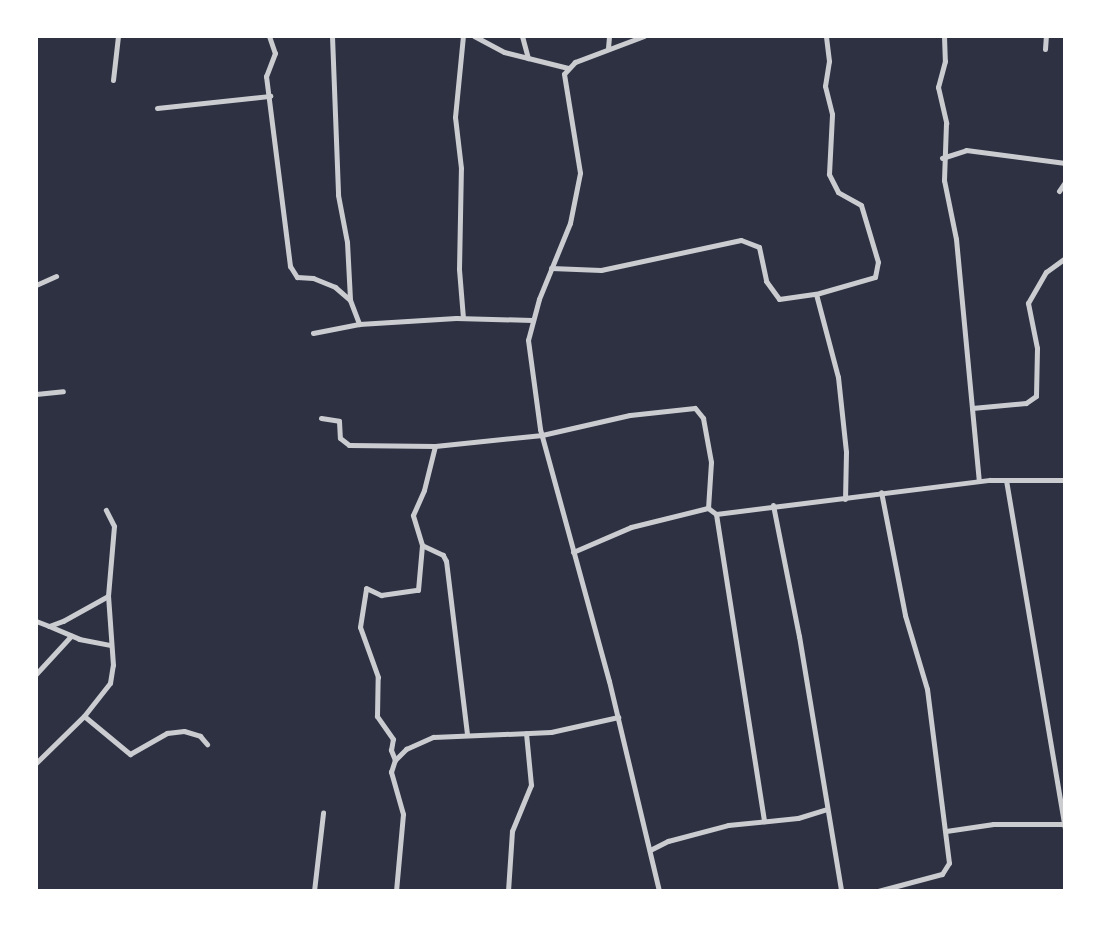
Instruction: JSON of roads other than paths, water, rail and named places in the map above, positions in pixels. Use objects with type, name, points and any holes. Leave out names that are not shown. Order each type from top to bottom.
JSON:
[{"type":"street","points":[[113,80],[118,36]]},
{"type":"street","points":[[269,36],[274,53],[266,76],[270,96],[275,166],[290,266],[297,277],[313,278],[335,287],[350,300]]},
{"type":"street","points":[[332,36],[338,195],[347,242],[350,300],[359,324]]},
{"type":"street","points":[[463,318],[459,269],[461,168],[455,117],[464,36]]},
{"type":"street","points":[[474,36],[504,52],[568,68],[608,48],[644,36]]},
{"type":"street","points":[[522,36],[528,58]]},
{"type":"street","points":[[608,48],[609,36]]},
{"type":"street","points":[[550,268],[601,270],[741,240],[759,247],[766,281],[779,299],[816,294],[875,277],[878,262],[861,205],[838,192],[829,174],[832,114],[825,86],[829,61],[826,36]]},
{"type":"street","points":[[944,36],[945,61],[938,87],[946,123],[942,158],[956,239],[979,481]]},
{"type":"street","points":[[1045,49],[1046,36]]},
{"type":"street","points":[[568,68],[565,91],[580,173],[570,223],[550,268],[532,320],[528,340],[531,378],[542,435],[618,717],[658,891]]},
{"type":"street","points":[[157,108],[270,96]]},
{"type":"street","points":[[942,158],[966,150],[1065,163]]},
{"type":"street","points":[[1059,191],[1065,182]]},
{"type":"street","points":[[972,408],[1026,403],[1036,396],[1038,359],[1029,303],[1046,272],[1065,258]]},
{"type":"street","points":[[36,285],[56,276]]},
{"type":"street","points":[[816,294],[838,377],[846,452],[845,499]]},
{"type":"street","points":[[313,333],[359,324],[463,318],[532,320]]},
{"type":"street","points":[[36,394],[63,391]]},
{"type":"street","points":[[321,418],[339,420],[340,438],[350,445],[435,446],[542,435],[630,415],[694,408],[703,418],[711,462],[708,508]]},
{"type":"street","points":[[396,891],[403,814],[402,802],[391,783],[395,760],[391,750],[393,739],[376,716],[378,677],[360,627],[366,588],[381,594],[418,590],[422,545],[413,515],[424,490],[435,446]]},
{"type":"street","points":[[1006,480],[1065,829]]},
{"type":"street","points":[[716,514],[773,505],[845,499],[881,492],[979,481],[1065,480]]},
{"type":"street","points":[[878,891],[942,874],[949,863],[927,689],[905,615],[881,492]]},
{"type":"street","points":[[773,505],[800,636],[842,891]]},
{"type":"street","points":[[708,508],[716,514],[764,821]]},
{"type":"street","points":[[573,552],[631,527],[708,508]]},
{"type":"street","points":[[36,762],[84,716],[110,683],[113,665],[109,645],[108,596],[114,526],[106,510]]},
{"type":"street","points":[[422,545],[443,555],[446,561],[467,734]]},
{"type":"street","points":[[50,626],[108,596]]},
{"type":"street","points":[[36,621],[71,636],[109,645]]},
{"type":"street","points":[[36,674],[71,636]]},
{"type":"street","points":[[84,716],[130,754],[167,733],[184,731],[200,736],[207,744]]},
{"type":"street","points":[[395,760],[419,742],[467,734],[551,732],[618,717]]},
{"type":"street","points":[[508,891],[512,831],[531,785],[526,733]]},
{"type":"street","points":[[650,850],[668,841],[728,825],[798,818],[827,809]]},
{"type":"street","points":[[314,891],[323,813]]},
{"type":"street","points":[[946,831],[993,824],[1064,824]]}]
